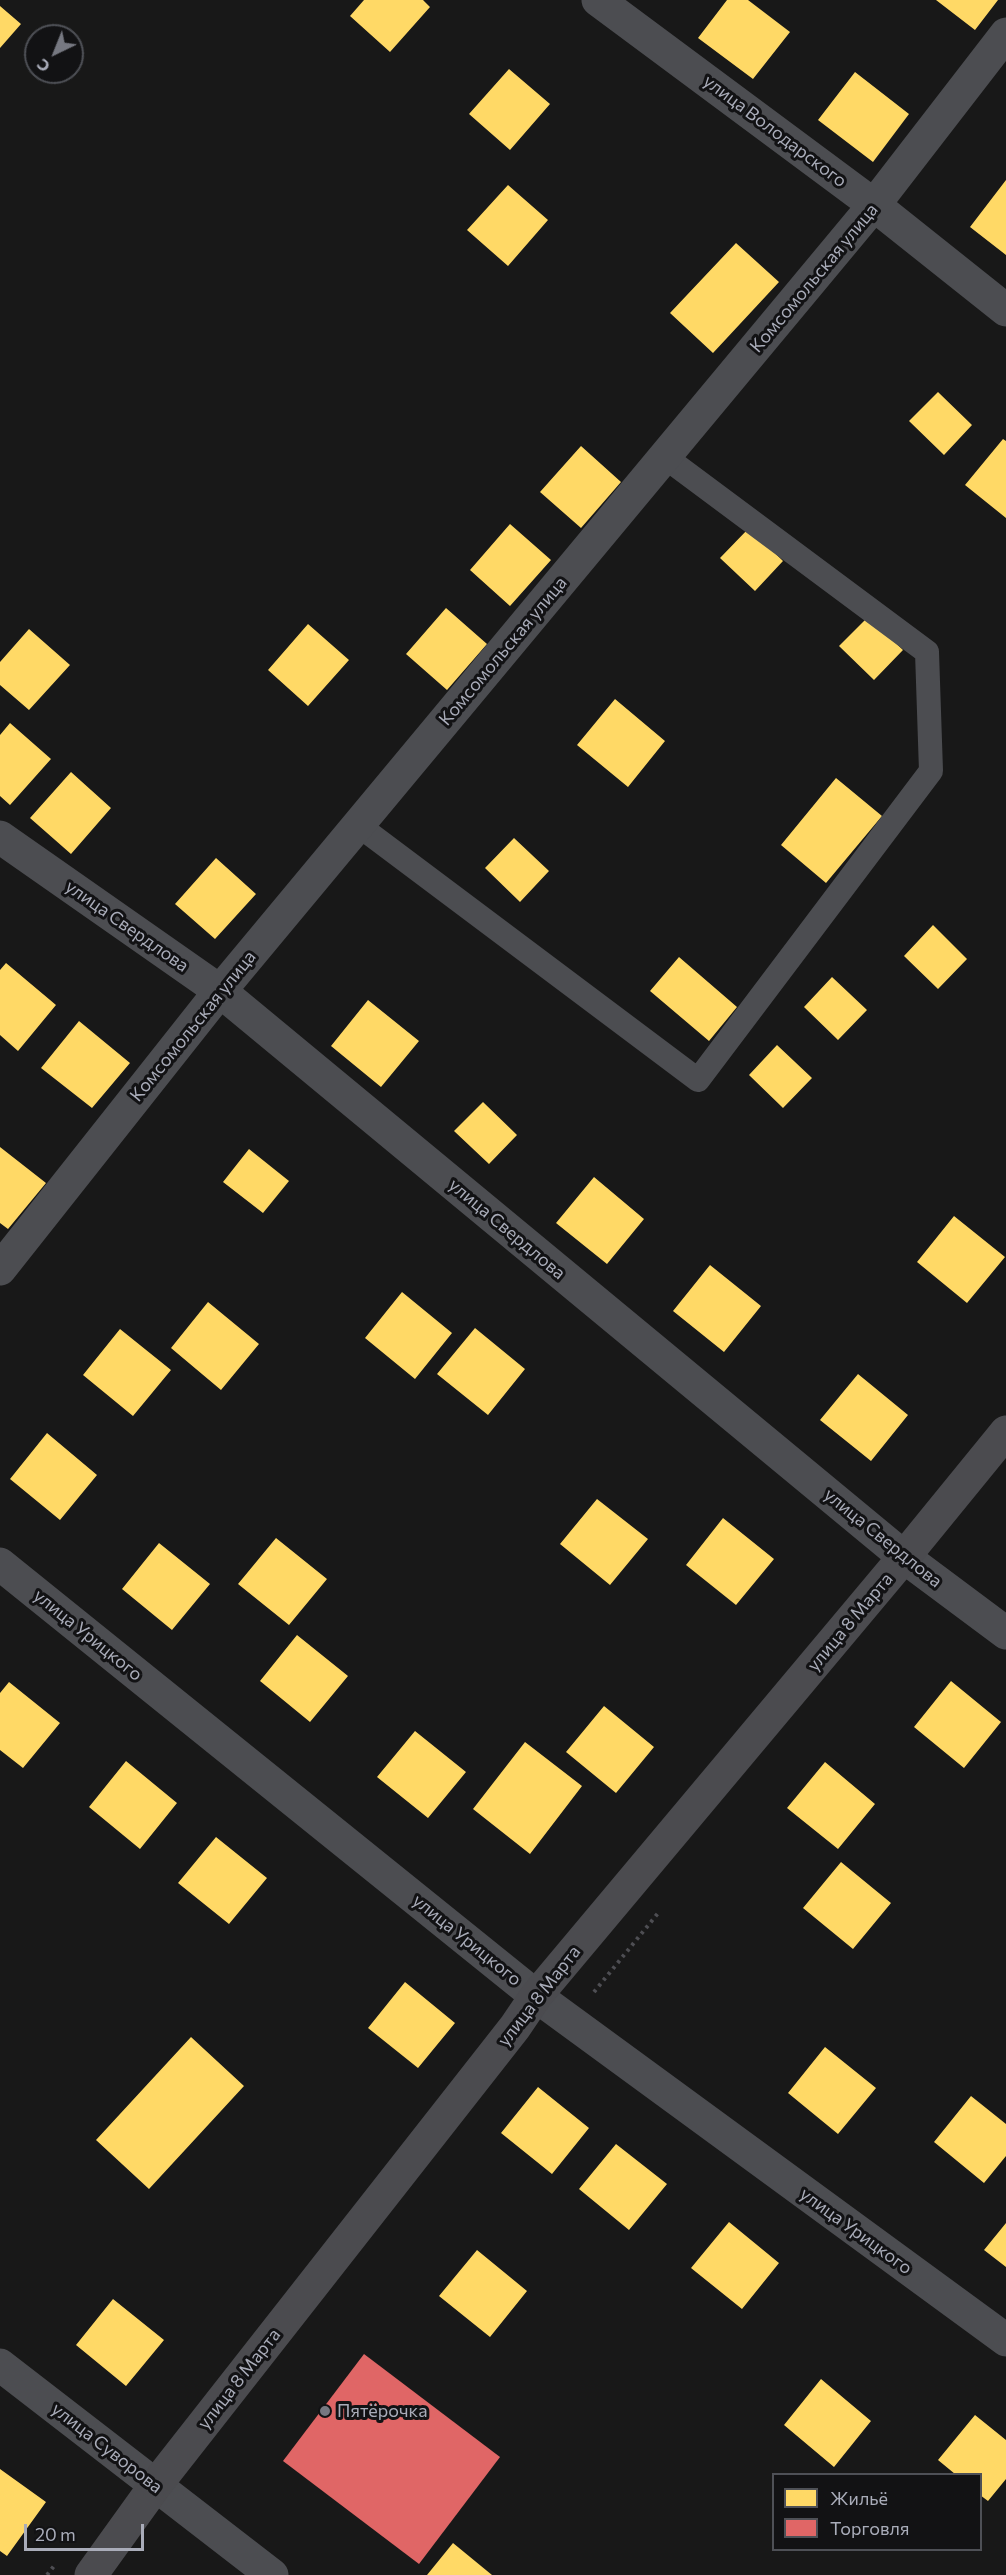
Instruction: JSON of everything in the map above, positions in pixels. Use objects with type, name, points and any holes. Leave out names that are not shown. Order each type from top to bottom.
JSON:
[{"type":"main road","name":"улица 8 Марта","points":[[91,2575],[155,2486],[515,2027],[536,1996],[1006,1432]]},
{"type":"street","name":"улица Володарского","points":[[598,0],[874,205],[1006,310]]},
{"type":"street","name":"Комсомольская улица","points":[[0,1269],[220,991],[874,205],[1006,34]]},
{"type":"street","name":"улица Свердлова","points":[[0,837],[220,991],[904,1557],[1006,1633]]},
{"type":"street","name":"улица Урицкого","points":[[0,1564],[536,1996],[1006,2340]]},
{"type":"street","name":"улица Суворова","points":[[0,2365],[272,2575]]},
{"type":"lane","points":[[358,825],[698,1080],[931,771],[927,652],[665,457]]},
{"type":"building: Жильё","points":[[364,0],[423,0],[430,7],[390,52],[350,16]]},
{"type":"building: Жильё","points":[[727,0],[748,0],[790,32],[753,79],[698,38]]},
{"type":"building: Жильё","points":[[936,0],[998,0],[975,30]]},
{"type":"building: Жильё","points":[[0,6],[21,24],[0,48]]},
{"type":"building: Жильё","points":[[509,69],[550,104],[510,150],[469,114]]},
{"type":"building: Жильё","points":[[855,72],[909,114],[873,162],[818,120]]},
{"type":"building: Жильё","points":[[1006,180],[1006,255],[970,227]]},
{"type":"building: Жильё","points":[[508,185],[548,220],[508,266],[467,230]]},
{"type":"building: Жильё","points":[[736,243],[779,282],[713,353],[670,313]]},
{"type":"building: Жильё","points":[[938,392],[972,425],[944,455],[909,421]]},
{"type":"building: Жильё","points":[[1003,439],[1006,441],[1006,518],[965,485]]},
{"type":"building: Жильё","points":[[581,446],[621,482],[581,528],[540,492]]},
{"type":"building: Жильё","points":[[510,524],[551,560],[510,606],[470,570]]},
{"type":"building: Жильё","points":[[749,528],[783,561],[755,591],[720,558]]},
{"type":"building: Жильё","points":[[446,608],[487,644],[447,690],[406,654]]},
{"type":"building: Жильё","points":[[868,617],[903,650],[874,680],[839,646]]},
{"type":"building: Жильё","points":[[308,624],[349,660],[308,706],[268,670]]},
{"type":"building: Жильё","points":[[29,629],[70,665],[29,710],[0,685],[0,662]]},
{"type":"building: Жильё","points":[[615,699],[665,741],[628,787],[577,745]]},
{"type":"building: Жильё","points":[[10,723],[51,759],[10,805],[0,796],[0,735]]},
{"type":"building: Жильё","points":[[71,772],[111,808],[71,854],[30,818]]},
{"type":"building: Жильё","points":[[836,778],[882,816],[826,883],[781,845]]},
{"type":"building: Жильё","points":[[514,838],[549,871],[520,902],[485,868]]},
{"type":"building: Жильё","points":[[216,858],[256,894],[215,939],[175,904]]},
{"type":"building: Жильё","points":[[933,925],[967,959],[938,989],[904,956]]},
{"type":"building: Жильё","points":[[679,957],[737,1007],[709,1041],[650,991]]},
{"type":"building: Жильё","points":[[6,963],[56,1005],[18,1051],[0,1035],[0,970]]},
{"type":"building: Жильё","points":[[832,977],[867,1010],[838,1040],[804,1007]]},
{"type":"building: Жильё","points":[[368,1000],[419,1041],[381,1087],[331,1046]]},
{"type":"building: Жильё","points":[[79,1021],[130,1063],[92,1108],[41,1068]]},
{"type":"building: Жильё","points":[[777,1045],[812,1078],[783,1108],[749,1075]]},
{"type":"building: Жильё","points":[[483,1102],[517,1135],[489,1164],[454,1131]]},
{"type":"building: Жильё","points":[[0,1147],[46,1183],[8,1229],[0,1223]]},
{"type":"building: Жильё","points":[[249,1149],[289,1181],[263,1213],[223,1182]]},
{"type":"building: Жильё","points":[[594,1177],[644,1219],[607,1264],[556,1223]]},
{"type":"building: Жильё","points":[[954,1216],[1005,1257],[967,1303],[917,1262]]},
{"type":"building: Жильё","points":[[710,1265],[761,1306],[724,1352],[673,1311]]},
{"type":"building: Жильё","points":[[402,1292],[452,1333],[415,1379],[365,1338]]},
{"type":"building: Жильё","points":[[208,1302],[259,1344],[221,1390],[171,1348]]},
{"type":"building: Жильё","points":[[475,1328],[525,1369],[488,1415],[437,1374]]},
{"type":"building: Жильё","points":[[120,1329],[171,1370],[133,1416],[83,1375]]},
{"type":"building: Жильё","points":[[858,1374],[908,1415],[871,1461],[820,1420]]},
{"type":"building: Жильё","points":[[47,1433],[97,1475],[60,1520],[10,1479]]},
{"type":"building: Жильё","points":[[597,1499],[648,1539],[610,1585],[560,1544]]},
{"type":"building: Жильё","points":[[723,1518],[774,1559],[736,1605],[686,1565]]},
{"type":"building: Жильё","points":[[276,1538],[327,1579],[289,1625],[238,1584]]},
{"type":"building: Жильё","points":[[159,1543],[210,1584],[172,1630],[122,1589]]},
{"type":"building: Жильё","points":[[297,1635],[348,1676],[310,1722],[260,1681]]},
{"type":"building: Жильё","points":[[951,1681],[1001,1722],[964,1768],[914,1727]]},
{"type":"building: Жильё","points":[[9,1682],[60,1723],[23,1768],[0,1750],[0,1693]]},
{"type":"building: Жильё","points":[[604,1706],[654,1747],[616,1793],[566,1752]]},
{"type":"building: Жильё","points":[[415,1731],[466,1772],[428,1818],[377,1777]]},
{"type":"building: Жильё","points":[[525,1742],[582,1786],[530,1854],[473,1809]]},
{"type":"building: Жильё","points":[[126,1761],[177,1803],[140,1849],[89,1807]]},
{"type":"building: Жильё","points":[[825,1762],[875,1804],[838,1849],[787,1808]]},
{"type":"building: Жильё","points":[[216,1837],[267,1878],[229,1924],[178,1883]]},
{"type":"building: Жильё","points":[[841,1862],[891,1903],[853,1949],[803,1908]]},
{"type":"building: Жильё","points":[[405,1982],[455,2023],[418,2068],[368,2028]]},
{"type":"building: Жильё","points":[[191,2037],[244,2086],[149,2189],[96,2140]]},
{"type":"building: Жильё","points":[[825,2047],[876,2088],[838,2134],[788,2093]]},
{"type":"building: Жильё","points":[[538,2087],[589,2128],[552,2174],[501,2133]]},
{"type":"building: Жильё","points":[[971,2096],[1006,2124],[1006,2156],[984,2183],[934,2142]]},
{"type":"building: Жильё","points":[[616,2144],[667,2184],[629,2230],[579,2189]]},
{"type":"building: Жильё","points":[[729,2222],[779,2263],[742,2309],[691,2268]]},
{"type":"building: Жильё","points":[[1006,2223],[1006,2267],[984,2250]]},
{"type":"building: Жильё","points":[[477,2250],[527,2291],[490,2337],[439,2296]]},
{"type":"building: Жильё","points":[[113,2299],[164,2340],[126,2386],[76,2345]]},
{"type":"building: Жильё","points":[[821,2379],[871,2421],[834,2467],[784,2425]]},
{"type":"building: Жильё","points":[[975,2415],[1006,2440],[1006,2479],[988,2501],[982,2496],[982,2473],[954,2473],[938,2460]]},
{"type":"building: Жильё","points":[[0,2469],[46,2502],[7,2556],[0,2551]]},
{"type":"building: Жильё","points":[[453,2543],[492,2575],[427,2575]]},
{"type":"building: Торговля","points":[[364,2354],[500,2457],[419,2564],[283,2461]]},
{"type":"place","name":"Пятёрочка","points":[[325,2411]]}]
